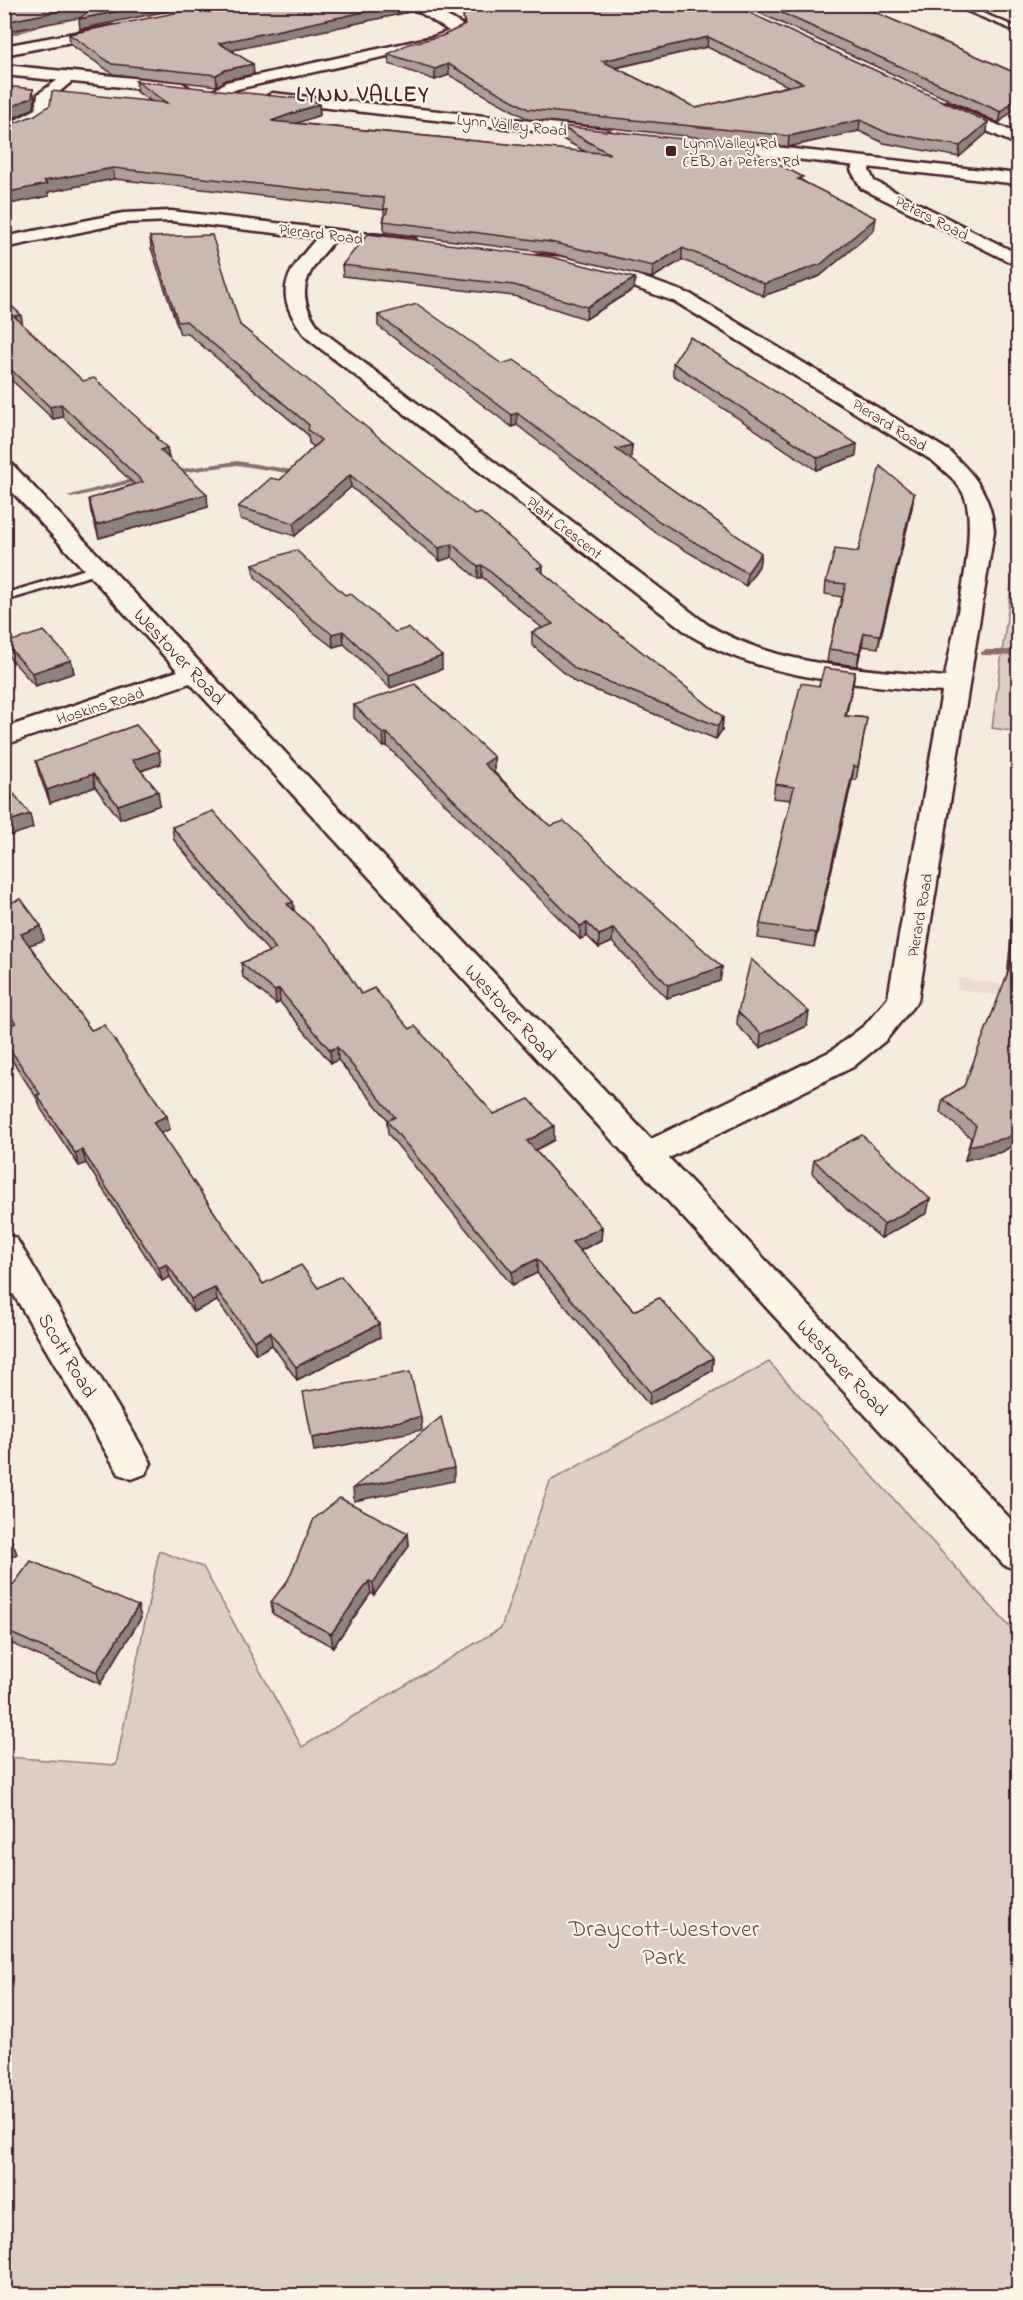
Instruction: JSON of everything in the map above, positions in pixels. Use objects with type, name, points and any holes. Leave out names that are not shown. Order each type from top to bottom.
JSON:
[{"type":"street","points":[[208,91],[437,41],[457,33],[456,27],[414,4]]},
{"type":"street","points":[[4,51],[129,27]]},
{"type":"street","name":"Lynn Valley Road","points":[[4,70],[617,135]]},
{"type":"street","points":[[4,132],[30,121],[44,111],[44,97],[69,77]]},
{"type":"street","points":[[933,101],[1018,140]]},
{"type":"street","points":[[685,142],[1018,179]]},
{"type":"street","name":"Peters Road","points":[[862,162],[860,170],[867,183],[1018,261]]},
{"type":"street","name":"Pierard Road","points":[[4,243],[94,223],[150,216],[189,217],[436,246]]},
{"type":"street","name":"Platt Crescent","points":[[331,234],[299,273],[294,286],[296,308],[301,320],[314,334],[699,630],[734,649],[778,662],[819,670],[957,686]]},
{"type":"street","name":"Pierard Road","points":[[517,255],[621,274],[683,298],[909,434],[941,456],[968,480],[981,506],[982,531],[903,1000],[886,1025],[866,1044],[842,1059],[645,1156]]},
{"type":"street","name":"Westover Road","points":[[4,469],[1018,1554]]},
{"type":"street","name":"Hoskins Road","points":[[4,737],[196,673]]},
{"type":"street","name":"Scott Road","points":[[4,1247],[132,1463]]},
{"type":"lane","points":[[953,4],[1018,30]]},
{"type":"lane","points":[[4,598],[99,569]]},
{"type":"shaded area","points":[[959,978],[1018,987],[1018,999],[957,989]]},
{"type":"green space","points":[[1018,534],[1018,732],[992,728]]},
{"type":"green space","name":"Draycott-Westover Park","points":[[769,1362],[1018,1636],[1018,2295],[5,2295],[5,1757],[116,1765],[159,1551],[203,1567],[302,1747],[501,1628],[550,1481]]},
{"type":"building","points":[[4,4],[95,4],[4,22]]},
{"type":"building","points":[[98,4],[152,4],[79,19]]},
{"type":"building","points":[[220,4],[401,4],[219,43],[253,64],[225,70],[216,75],[112,64],[69,34]]},
{"type":"building","points":[[484,4],[730,4],[988,122],[960,146],[885,132],[860,120],[789,136],[528,109],[448,64],[435,69],[388,54],[408,44],[442,36],[465,25],[463,15]],"holes":[[[708,37],[803,83],[696,108],[602,61]]]},
{"type":"building","points":[[762,4],[856,4],[1018,74],[1018,97],[1001,112]]},
{"type":"building","points":[[136,81],[312,100],[319,104],[271,121],[610,154],[560,126],[748,146],[745,147],[803,177],[798,179],[876,218],[821,264],[764,284],[724,264],[682,248],[653,266],[550,242],[383,221],[388,209],[384,209],[384,198],[113,168],[44,181],[47,184],[4,193],[4,127],[35,115],[50,105],[52,91],[167,103]]},
{"type":"building","points":[[4,86],[33,89],[32,97],[4,111]]},
{"type":"building","points":[[368,234],[551,257],[635,278],[587,307],[514,285],[342,265]]},
{"type":"building","points":[[212,235],[240,325],[475,515],[481,513],[543,566],[537,568],[723,717],[718,726],[576,669],[532,632],[553,624],[482,565],[478,566],[452,544],[439,548],[350,475],[294,523],[238,507],[271,478],[280,480],[321,440],[308,430],[309,425],[186,321],[178,322],[150,237]]},
{"type":"building","points":[[4,299],[21,315],[14,316],[83,381],[94,378],[158,437],[156,438],[167,448],[160,450],[207,494],[96,525],[89,499],[143,482],[61,404],[50,407],[4,363]]},
{"type":"building","points":[[417,304],[502,364],[514,360],[632,445],[616,449],[761,553],[747,573],[660,522],[517,413],[512,415],[378,315]]},
{"type":"building","points":[[690,337],[857,444],[818,458],[673,363]]},
{"type":"building","points":[[880,466],[914,494],[880,635],[864,633],[859,653],[829,649],[846,584],[826,582],[835,549],[858,552]]},
{"type":"building","points":[[296,550],[345,595],[350,593],[395,632],[408,628],[442,656],[389,675],[343,631],[332,634],[312,619],[253,564]]},
{"type":"building","points":[[44,631],[71,660],[32,673],[5,643]]},
{"type":"building","points":[[824,668],[855,672],[845,716],[867,718],[858,767],[854,766],[816,933],[760,924],[794,787],[775,784],[801,683],[819,686]]},
{"type":"building","points":[[415,684],[494,757],[484,764],[550,826],[564,821],[722,967],[668,985],[613,929],[599,935],[587,923],[580,926],[387,733],[383,734],[354,705]]},
{"type":"building","points":[[136,725],[159,751],[132,760],[158,791],[118,805],[93,774],[47,790],[36,761]]},
{"type":"building","points":[[5,783],[30,814],[4,823]]},
{"type":"building","points":[[213,811],[293,902],[287,904],[328,942],[361,994],[374,988],[410,1029],[415,1026],[494,1114],[529,1099],[554,1126],[527,1141],[602,1227],[572,1242],[634,1311],[659,1298],[713,1358],[650,1392],[537,1259],[512,1272],[387,1121],[395,1117],[337,1047],[330,1050],[279,989],[275,991],[241,963],[276,949],[172,827]]},
{"type":"building","points":[[1018,884],[1018,1131],[1006,1138],[969,1146],[976,1126],[943,1099],[964,1086],[1009,970]]},
{"type":"building","points":[[21,899],[41,926],[21,934],[91,1030],[104,1025],[167,1116],[153,1122],[263,1284],[301,1265],[318,1288],[341,1276],[379,1324],[296,1367],[270,1332],[254,1341],[215,1288],[191,1299],[167,1264],[159,1268],[82,1150],[75,1153],[4,1040],[4,1027],[16,1023],[4,1007],[4,905]]},
{"type":"building","points":[[751,959],[809,1012],[761,1034],[738,1012]]},
{"type":"building","points":[[862,1135],[930,1199],[884,1224],[850,1196],[814,1160]]},
{"type":"building","points":[[410,1372],[421,1417],[312,1438],[303,1392]]},
{"type":"building","points":[[441,1417],[454,1468],[353,1488]]},
{"type":"building","points":[[340,1498],[408,1533],[373,1583],[369,1581],[331,1634],[271,1602],[288,1580],[314,1519]]},
{"type":"building","points":[[4,1531],[12,1541],[4,1546]]},
{"type":"building","points":[[31,1561],[138,1606],[97,1672],[4,1630],[4,1597]]},
{"type":"waterway","points":[[4,36],[53,21]]},
{"type":"waterway","points":[[168,473],[237,463],[305,474]]},
{"type":"waterway","points":[[71,496],[145,477]]},
{"type":"waterway","points":[[985,653],[1018,653]]},
{"type":"place","name":"Lynn Valley Rd (EB) at Peters Rd","points":[[671,151]]},
{"type":"district","name":"LYNN VALLEY","points":[[363,93]]}]
